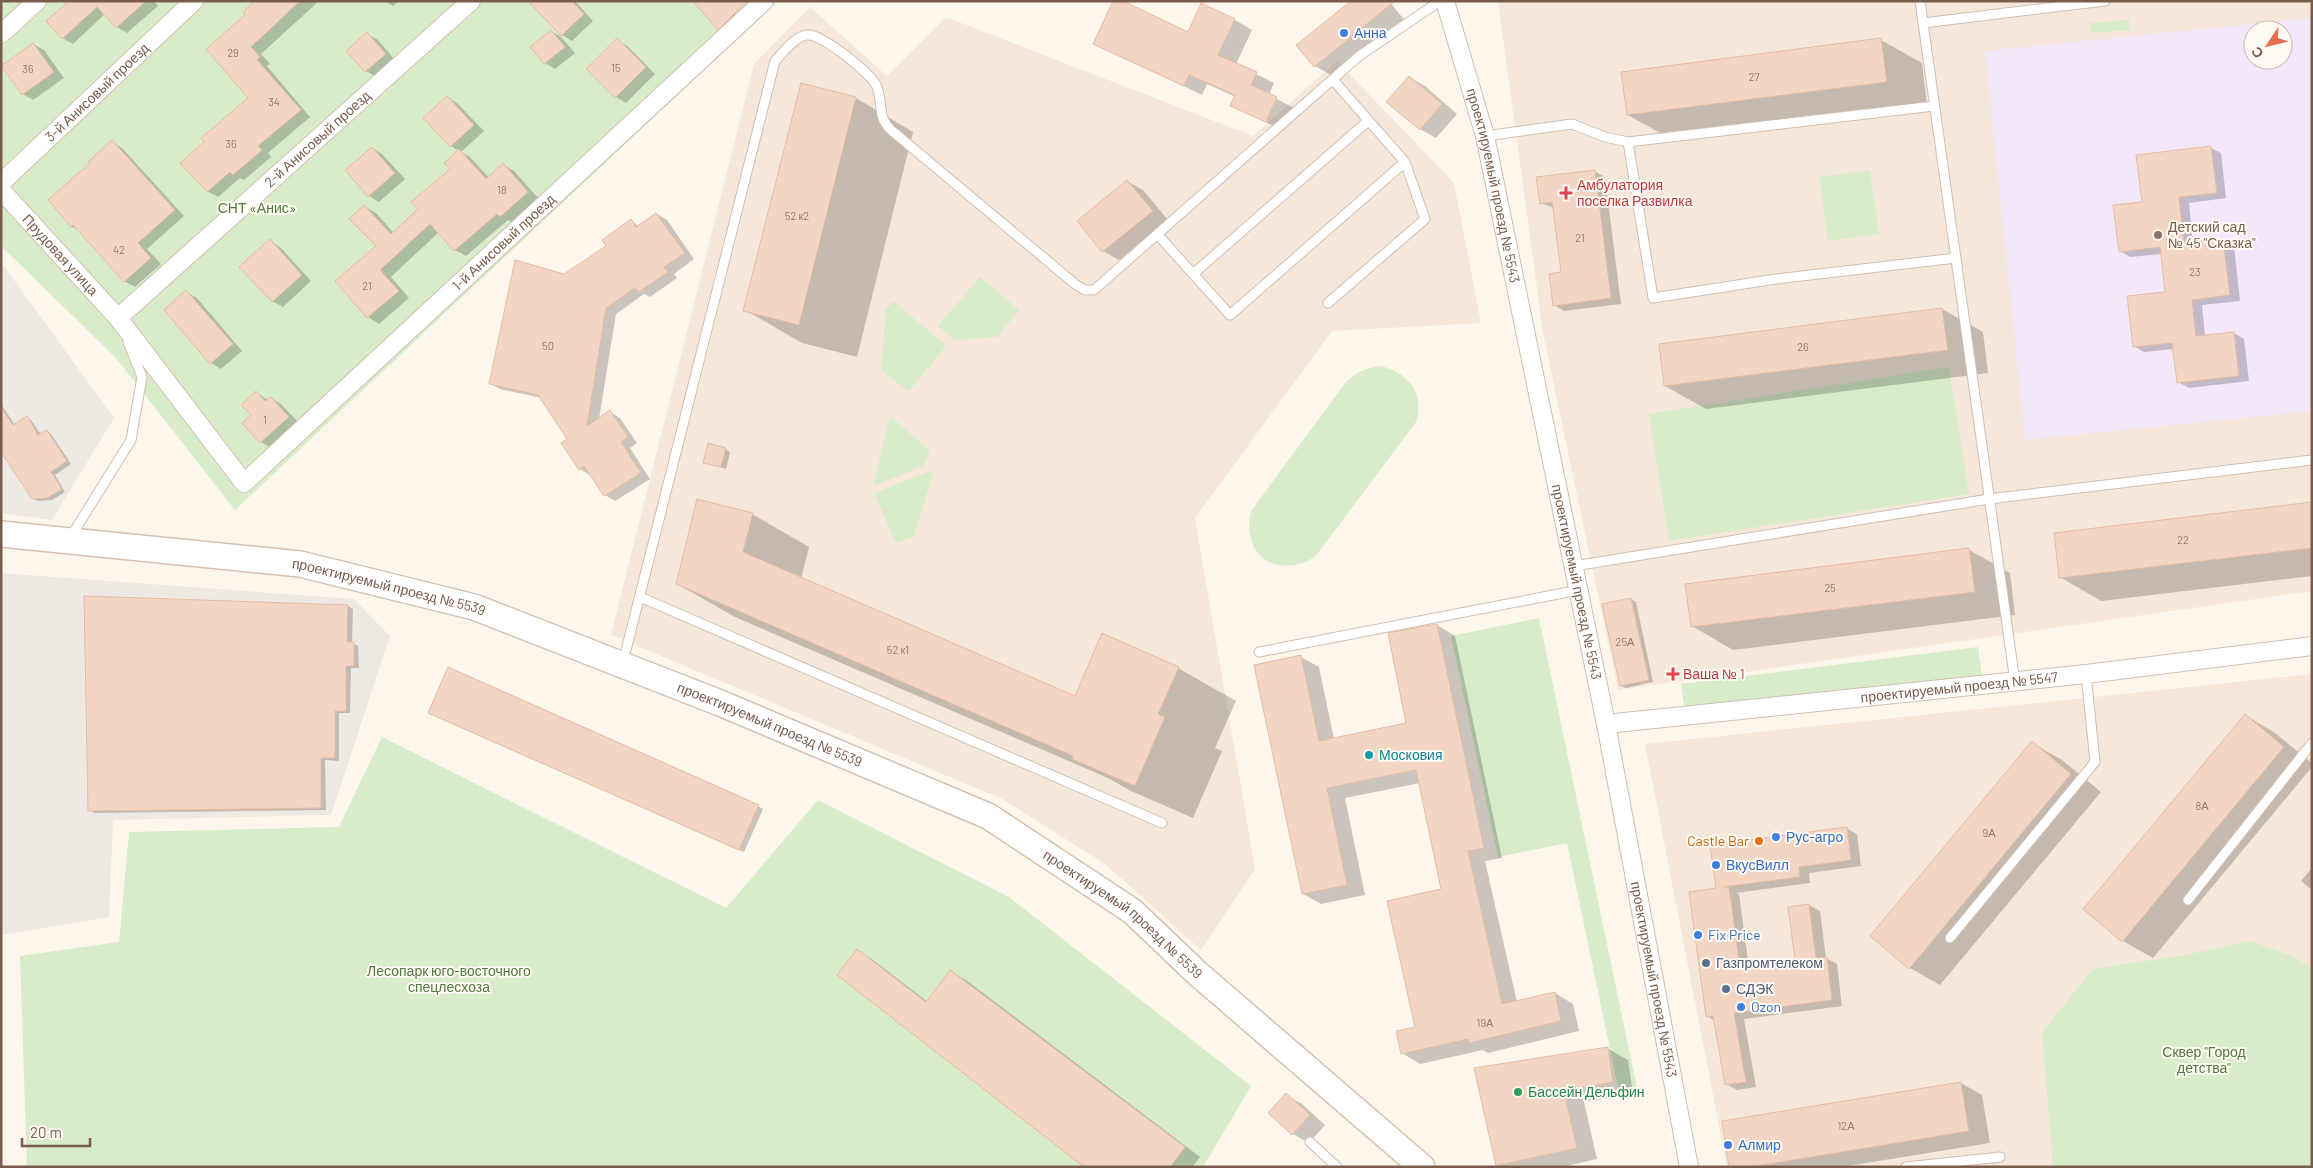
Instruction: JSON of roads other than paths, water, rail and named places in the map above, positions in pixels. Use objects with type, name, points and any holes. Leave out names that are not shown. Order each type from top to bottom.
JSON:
[{"type":"street","points":[[1,34],[37,1]]},
{"type":"street","name":"3-й Анисовый проезд","points":[[1,183],[194,1]]},
{"type":"street","name":"2-й Анисовый проезд","points":[[118,318],[471,1]]},
{"type":"street","name":"1-й Анисовый проезд","points":[[244,483],[764,1]]},
{"type":"street","name":"проектируемый проезд № 5543","points":[[1445,1],[1485,136],[1606,724],[1689,1167]]},
{"type":"street","name":"Прудовая улица","points":[[1,190],[118,318],[244,483]]},
{"type":"street","name":"проектируемый проезд № 5539","points":[[1,534],[300,564],[474,607],[622,665],[988,816],[1132,911],[1197,973],[1422,1167]]},
{"type":"street","name":"проектируемый проезд № 5547","points":[[1606,724],[2015,682],[2312,646]]},
{"type":"lane","points":[[622,665],[775,61],[797,40],[805,34],[816,35],[867,75],[877,87],[881,116],[891,130],[1085,290],[1094,290],[1102,285],[1359,56],[1440,1]]},
{"type":"lane","points":[[1920,1],[2015,682]]},
{"type":"lane","points":[[1923,23],[2105,1]]},
{"type":"lane","points":[[1328,303],[1425,219],[1405,162],[1332,80]]},
{"type":"lane","points":[[1485,136],[1572,124],[1605,137],[1628,142],[1934,106]]},
{"type":"lane","points":[[1193,274],[1368,120]]},
{"type":"lane","points":[[1628,142],[1653,298],[1776,279],[1956,258]]},
{"type":"lane","points":[[1158,235],[1230,314],[1405,162]]},
{"type":"lane","points":[[67,542],[131,440],[142,377],[118,318]]},
{"type":"lane","points":[[1574,566],[1989,498],[2312,460]]},
{"type":"lane","points":[[1259,652],[1579,590]]},
{"type":"lane","points":[[640,596],[1162,822]]},
{"type":"lane","points":[[1950,938],[2095,762],[2086,674]]},
{"type":"lane","points":[[2188,900],[2312,743]]},
{"type":"lane","points":[[1310,1142],[1337,1167]]},
{"type":"lane","points":[[1906,1167],[2000,1157]]},
{"type":"place","name":"Анна","points":[[1344,33]]},
{"type":"place","name":"Амбулатория поселка Развилка","points":[[1566,193]]},
{"type":"place","name":"Детский сад № 45 \"Сказка\"","points":[[2158,235]]},
{"type":"place","name":"Ваша № 1","points":[[1673,674]]},
{"type":"place","name":"Московия","points":[[1369,755]]},
{"type":"place","name":"Рус-агро","points":[[1776,837]]},
{"type":"place","name":"Castle Bar","points":[[1759,841]]},
{"type":"place","name":"ВкусВилл","points":[[1716,865]]},
{"type":"place","name":"Fix Price","points":[[1698,935]]},
{"type":"place","name":"Газпромтелеком","points":[[1706,963]]},
{"type":"place","name":"СДЭК","points":[[1726,989]]},
{"type":"place","name":"Ozon","points":[[1741,1007]]},
{"type":"place","name":"Бассейн Дельфин","points":[[1518,1092]]},
{"type":"place","name":"Алмир","points":[[1728,1145]]},
{"type":"park label","name":"СНТ «Анис»","points":[[257,208]]},
{"type":"park label","name":"Лесопарк юго-восточного спецлесхоза","points":[[449,980]]},
{"type":"park label","name":"Сквер \"Город детства\"","points":[[2204,1060]]}]
